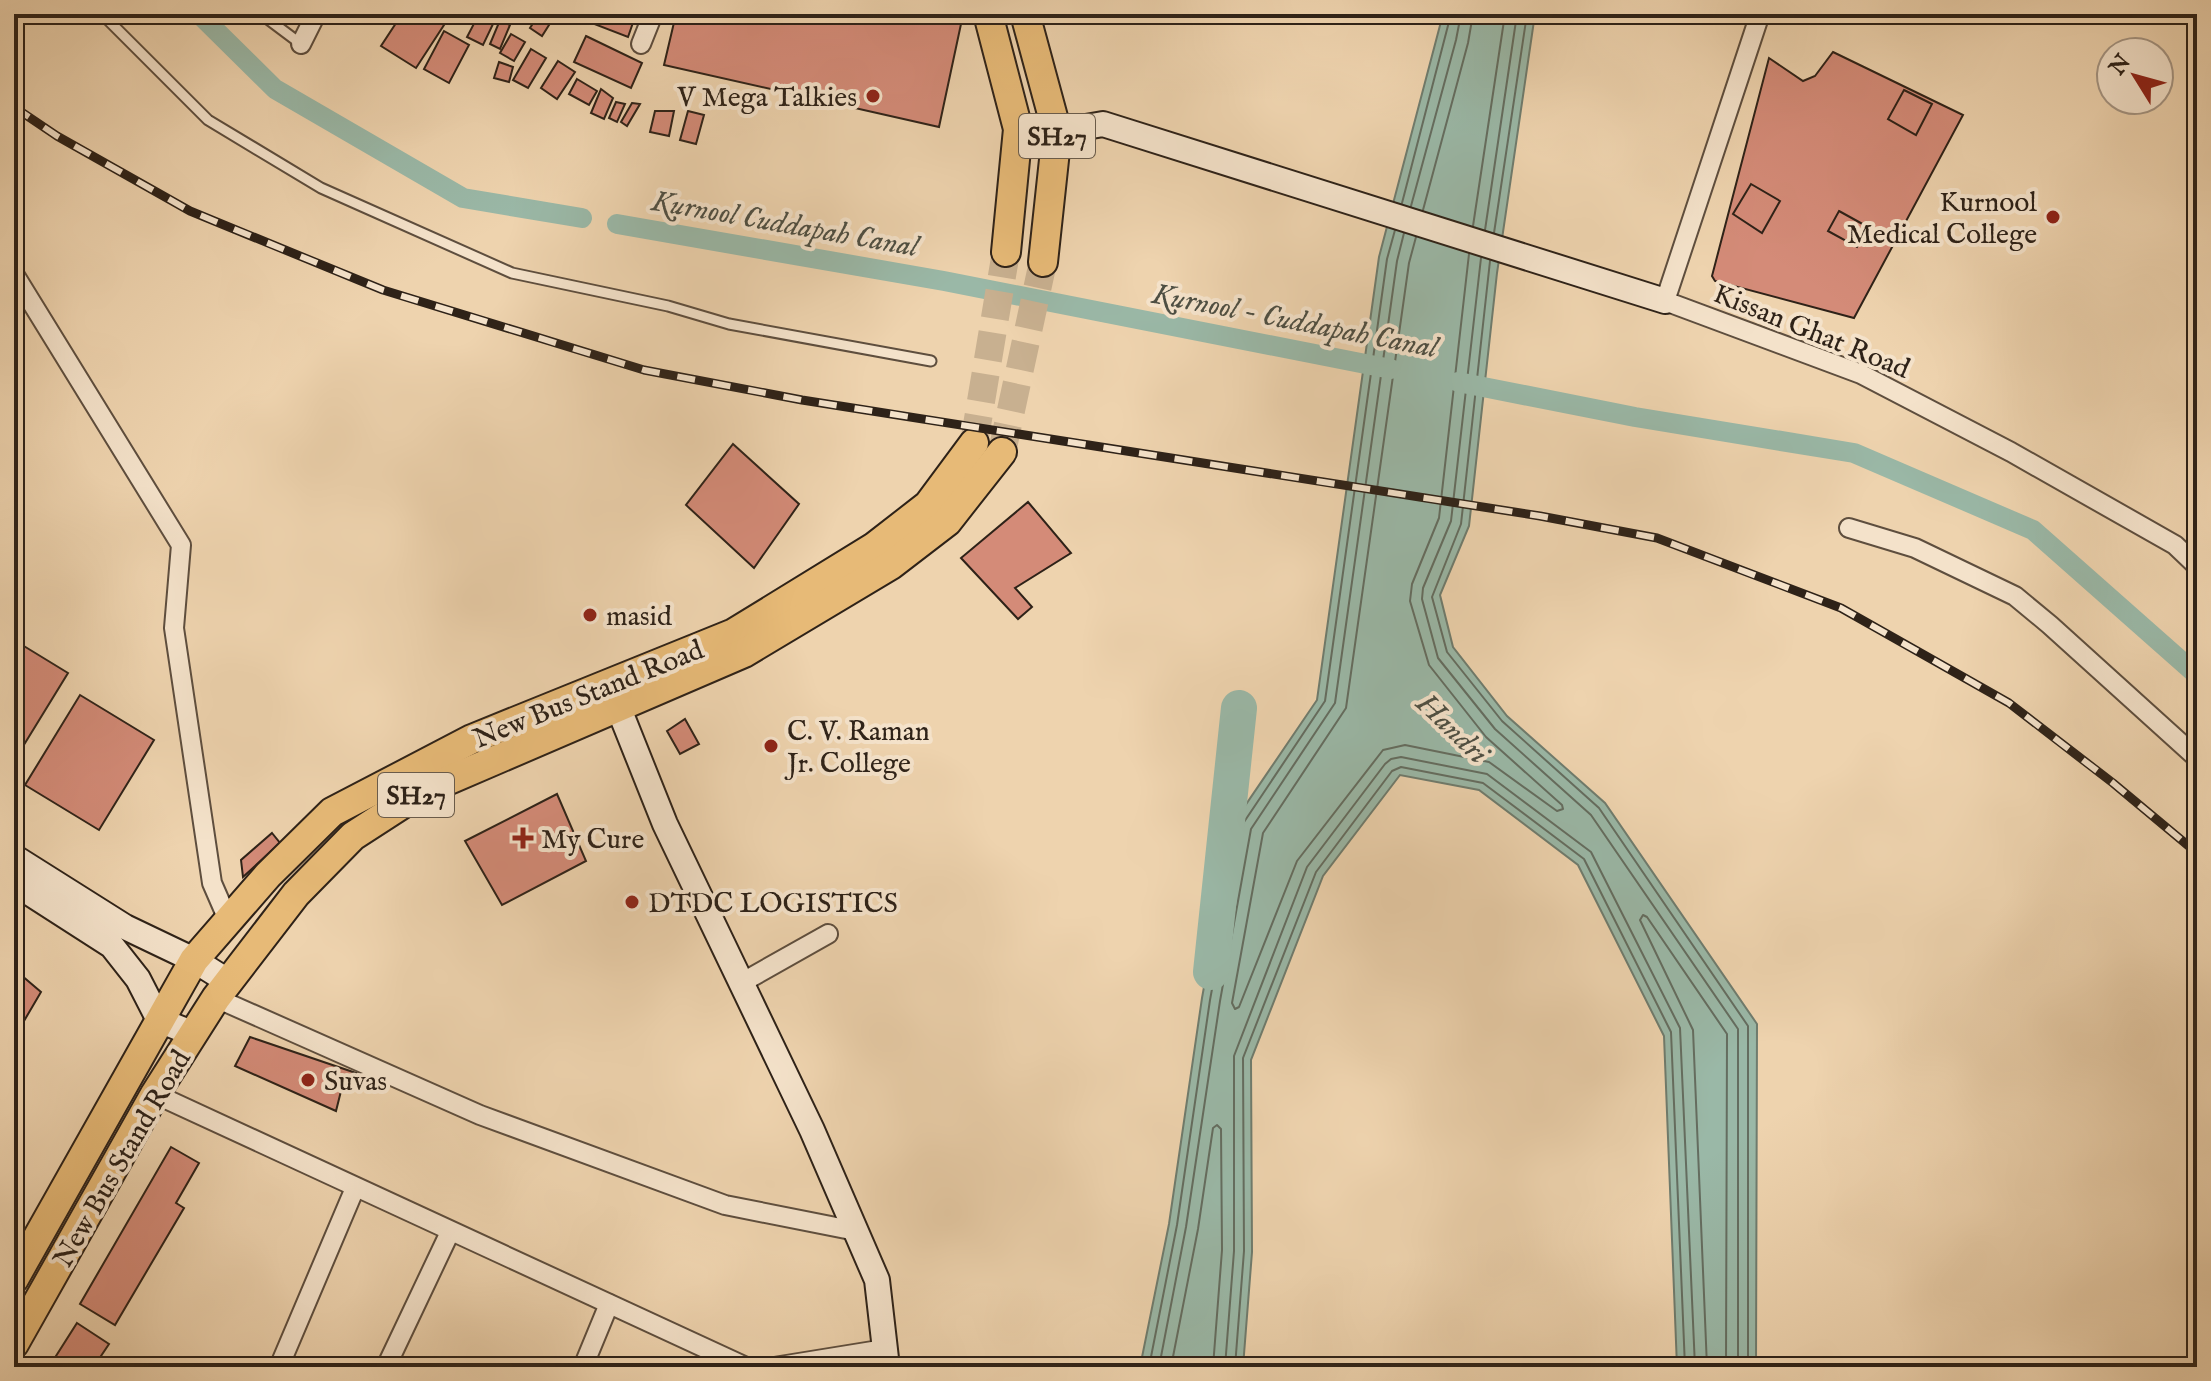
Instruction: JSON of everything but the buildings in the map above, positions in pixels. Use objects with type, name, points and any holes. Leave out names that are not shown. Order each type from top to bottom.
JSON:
[{"type":"main road","name":"SH27","points":[[988,14],[1018,129],[1006,252]]},
{"type":"main road","name":"SH27","points":[[1025,14],[1057,132],[1043,262]]},
{"type":"main road","points":[[1057,132],[1103,124],[1665,301]]},
{"type":"main road","name":"New Bus Stand Road","points":[[14,1344],[155,1094],[222,990],[296,894],[353,836],[421,792],[734,633],[874,547],[928,505],[974,443]]},
{"type":"main road","name":"New Bus Stand Road","points":[[14,1279],[194,960],[268,875],[332,812],[472,739],[744,653],[891,565],[947,522],[1002,452]]},
{"type":"main road","name":"New Bus Stand Road","points":[[616,695],[665,824],[812,1130],[877,1280],[886,1358]]},
{"type":"main road","points":[[14,857],[125,927],[194,960],[222,990]]},
{"type":"main road","points":[[14,883],[112,946],[138,979],[159,1020],[194,1034]]},
{"type":"street","points":[[301,44],[316,14]]},
{"type":"street","points":[[647,14],[641,44],[653,14]]},
{"type":"street","points":[[1665,301],[1760,14]]},
{"type":"street","points":[[14,274],[181,545],[174,628],[212,883],[229,922]]},
{"type":"street","name":"Kissan Ghat Road","points":[[1665,301],[1861,374],[2011,452],[2175,545],[2197,566]]},
{"type":"street","points":[[1849,528],[1915,548],[2015,596],[2197,758]]},
{"type":"street","points":[[741,983],[828,934]]},
{"type":"street","points":[[222,990],[480,1115],[725,1205],[856,1231]]},
{"type":"street","points":[[155,1094],[735,1365]]},
{"type":"street","points":[[279,1367],[355,1188]]},
{"type":"street","points":[[386,1367],[450,1232]]},
{"type":"street","points":[[583,1367],[609,1304]]},
{"type":"street","points":[[774,1367],[886,1358]]},
{"type":"lane","points":[[102,14],[208,120],[321,188],[512,273],[668,306],[729,324],[931,361]]},
{"type":"lane","points":[[261,14],[301,44]]},
{"type":"water","name":"Handri","points":[[1443,14],[1535,14],[1497,273],[1469,526],[1440,595],[1453,647],[1507,716],[1605,803],[1757,1024],[1756,1367],[1677,1367],[1664,1036],[1578,865],[1479,790],[1400,775],[1323,876],[1251,1060],[1252,1252],[1243,1367],[1140,1367],[1169,1224],[1202,998],[1234,822],[1317,700],[1379,257]]},
{"type":"waterway","name":"Kurnool Cuddapah Canal","points":[[199,14],[275,89],[463,198],[582,218]]},
{"type":"waterway","name":"Kurnool - Cuddapah Canal","points":[[617,224],[944,281],[1391,369]]},
{"type":"waterway","points":[[1458,382],[1635,417],[1854,453],[2033,530],[2197,675]]},
{"type":"waterway","points":[[1211,972],[1239,708]]},
{"type":"tunnel","points":[[974,443],[1006,252]]},
{"type":"tunnel","points":[[1002,452],[1043,262]]},
{"type":"railway","points":[[14,107],[57,136],[190,211],[383,290],[644,370],[802,400],[1540,516],[1657,538],[1841,608],[2009,703],[2197,853]]},
{"type":"place","name":"V Mega Talkies","points":[[873,96]]},
{"type":"place","name":"Kurnool Medical College","points":[[2053,217]]},
{"type":"place","name":"masid","points":[[590,615]]},
{"type":"place","name":"C. V. Raman Jr. College","points":[[771,746]]},
{"type":"place","name":"My Cure","points":[[523,838]]},
{"type":"place","name":"DTDC LOGISTICS","points":[[632,902]]},
{"type":"place","name":"Suvas","points":[[308,1080]]}]
